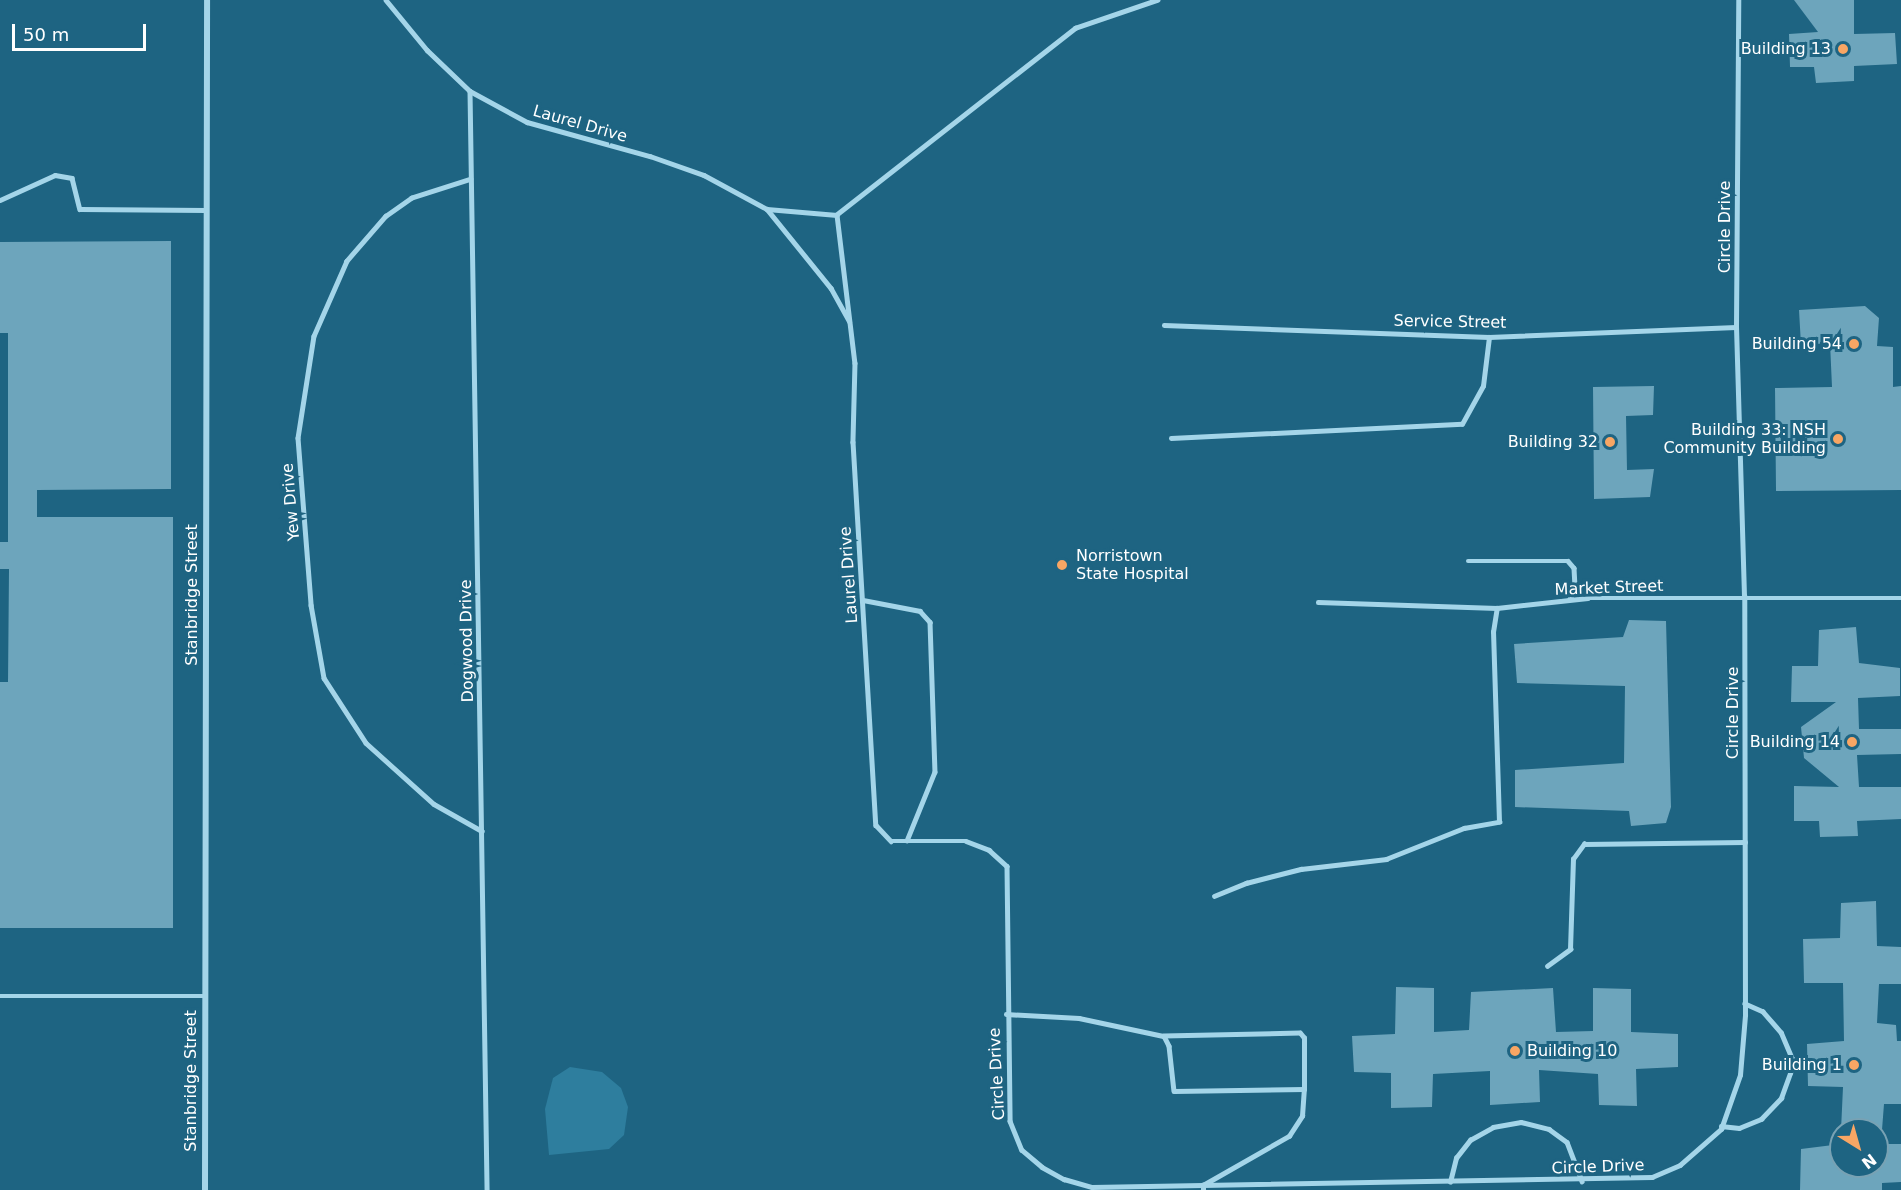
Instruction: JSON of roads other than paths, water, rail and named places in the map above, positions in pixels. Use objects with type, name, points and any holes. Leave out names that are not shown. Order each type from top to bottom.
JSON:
[{"type":"street","name":"Stanbridge Street","points":[[205,1190],[207,0]]},
{"type":"lane","name":"Laurel Drive","points":[[386,0],[427,50],[470,91],[527,122],[650,156],[704,175],[767,209],[831,288],[850,324]]},
{"type":"lane","points":[[837,215],[1076,28],[1158,0]]},
{"type":"lane","name":"Circle Drive","points":[[876,825],[891,841],[966,841],[989,850],[1007,866],[1006,1014],[1010,1121],[1022,1150],[1064,1179],[1092,1187],[1203,1188],[1582,1181],[1652,1177],[1680,1166],[1702,1148],[1721,1126],[1740,1075],[1745,1004],[1744,597],[1736,327],[1738,0]]},
{"type":"lane","name":"Dogwood Drive","points":[[470,91],[487,1190]]},
{"type":"lane","points":[[0,200],[55,175],[72,178],[80,209],[206,210]]},
{"type":"lane","name":"Yew Drive","points":[[471,179],[412,198],[386,216],[347,261],[314,336],[297,438],[311,605],[324,678],[366,743],[434,804],[482,831]]},
{"type":"lane","name":"Laurel Drive","points":[[767,209],[837,215],[855,363],[853,442],[876,825]]},
{"type":"lane","name":"Service Street","points":[[1164,325],[1489,337],[1736,327]]},
{"type":"lane","points":[[1171,438],[1462,424],[1483,386],[1489,337]]},
{"type":"lane","points":[[1468,561],[1568,561],[1574,568],[1575,590],[1570,599]]},
{"type":"lane","name":"Market Street","points":[[1318,602],[1497,608],[1570,599],[1901,598]]},
{"type":"lane","points":[[863,600],[920,611],[930,622],[935,772],[908,841]]},
{"type":"lane","points":[[1214,896],[1246,882],[1301,869],[1386,859],[1464,828],[1499,822],[1493,632],[1497,608]]},
{"type":"lane","points":[[1547,966],[1570,949],[1572,867],[1584,844],[1745,842]]},
{"type":"lane","points":[[0,996],[205,996]]},
{"type":"lane","points":[[1721,1126],[1739,1128],[1761,1119],[1781,1098],[1790,1073],[1792,1059],[1781,1033],[1762,1012],[1745,1004]]},
{"type":"lane","points":[[1006,1014],[1079,1018],[1164,1036],[1300,1033],[1304,1038],[1302,1116],[1289,1136],[1203,1188]]},
{"type":"lane","points":[[1164,1036],[1170,1046],[1174,1091],[1304,1089]]},
{"type":"lane","points":[[1450,1182],[1456,1158],[1470,1140],[1493,1127],[1521,1122],[1549,1129],[1567,1142],[1582,1181]]},
{"type":"lane","points":[[1491,1182],[1491,1190]]},
{"type":"place","name":"Building 13","points":[[1843,49]]},
{"type":"place","name":"Building 54","points":[[1854,344]]},
{"type":"place","name":"Building 33: NSH Community Building","points":[[1838,439]]},
{"type":"place","name":"Building 32","points":[[1610,442]]},
{"type":"place","name":"Norristown State Hospital","points":[[1062,565]]},
{"type":"place","name":"Building 14","points":[[1852,742]]},
{"type":"place","name":"Building 10","points":[[1515,1051]]},
{"type":"place","name":"Building 1","points":[[1854,1065]]}]
